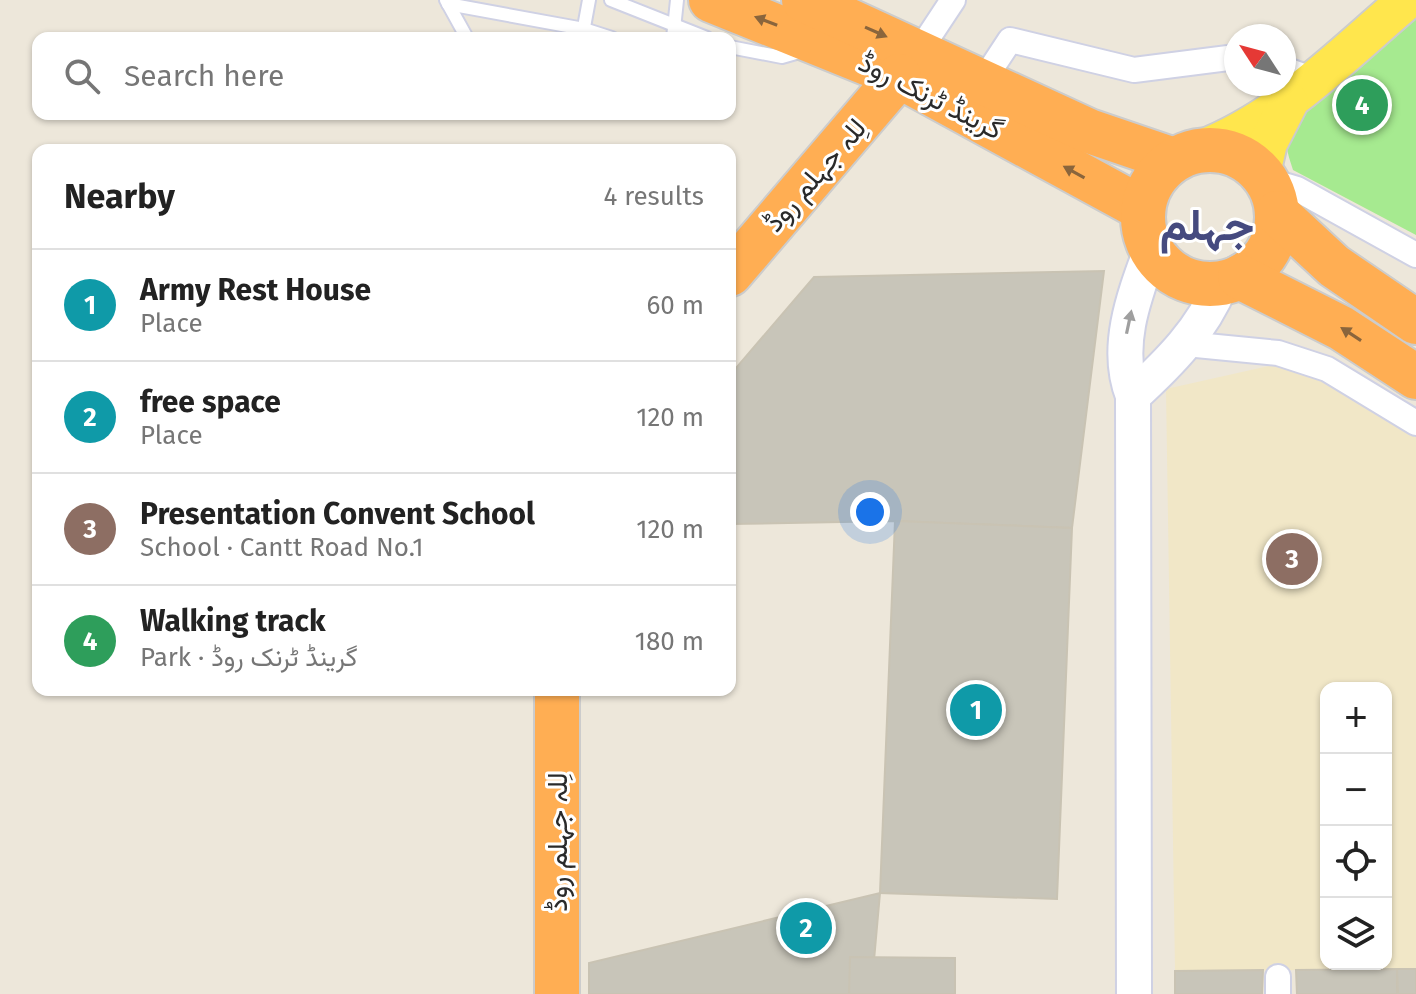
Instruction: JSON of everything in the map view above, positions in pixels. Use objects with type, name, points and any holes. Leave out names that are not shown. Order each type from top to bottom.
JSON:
[{"type":"highway","name":"گرینڈ ٹرنک روڈ","points":[[711,0],[825,45],[983,81],[1089,131],[1187,155]]},
{"type":"highway","name":"گرینڈ ٹرنک روڈ","points":[[804,0],[910,64],[1147,229]]},
{"type":"highway","name":"لِلہ جہلم روڈ","points":[[736,267],[910,64]]},
{"type":"highway","points":[[1268,189],[1274,239],[1261,261],[1231,280],[1200,284],[1180,278],[1163,266],[1147,229],[1148,190],[1159,173],[1187,155],[1233,154],[1268,189],[1334,266],[1416,322]]},
{"type":"highway","points":[[1231,280],[1341,328],[1416,377]]},
{"type":"highway","name":"لِلہ جہلم روڈ","points":[[557,696],[557,994]]},
{"type":"main road","points":[[1296,83],[1407,0]]},
{"type":"main road","points":[[1187,155],[1254,126],[1283,96]]},
{"type":"main road","points":[[1268,189],[1268,143],[1290,96]]},
{"type":"street","points":[[910,64],[953,0]]},
{"type":"street","points":[[983,81],[1010,40],[1134,70],[1224,59]]},
{"type":"street","points":[[1268,189],[1297,189],[1416,255]]},
{"type":"street","points":[[1134,994],[1133,396],[1126,379],[1124,348],[1147,229]]},
{"type":"street","points":[[1133,396],[1186,344],[1231,280]]},
{"type":"street","points":[[1186,344],[1278,353],[1327,369],[1416,423]]},
{"type":"lane","points":[[583,32],[589,0]]},
{"type":"lane","points":[[611,0],[673,31],[677,0]]},
{"type":"lane","points":[[447,2],[579,32]]},
{"type":"lane","points":[[447,2],[464,32]]},
{"type":"lane","points":[[736,48],[782,57],[825,45]]},
{"type":"shaded area","points":[[1282,363],[1339,385],[1416,430],[1416,969],[1392,969],[1392,682],[1320,682],[1320,970],[1175,971],[1166,389]]},
{"type":"green space","points":[[1416,2],[1416,235],[1293,170],[1287,146],[1292,129],[1321,90]]},
{"type":"building","points":[[1104,271],[1072,528],[895,521],[736,524],[736,368],[814,277]]},
{"type":"building","points":[[895,521],[1072,528],[1057,899],[880,893]]},
{"type":"building","points":[[880,893],[871,994],[589,994],[589,963]]},
{"type":"building","points":[[850,957],[955,958],[955,994],[849,994]]},
{"type":"building","points":[[1397,969],[1397,994],[1297,994],[1296,970]]},
{"type":"building","points":[[1397,969],[1416,969],[1416,994],[1398,994]]},
{"type":"building","points":[[1263,970],[1262,994],[1175,994],[1175,971]]},
{"type":"place","name":"Walking track","points":[[1362,105]]},
{"type":"place","name":"Presentation Convent School","points":[[1292,559]]},
{"type":"place","name":"Army Rest House","points":[[976,710]]},
{"type":"place","name":"free space","points":[[806,928]]},
{"type":"district","name":"جہلم","points":[[1207,225]]}]
